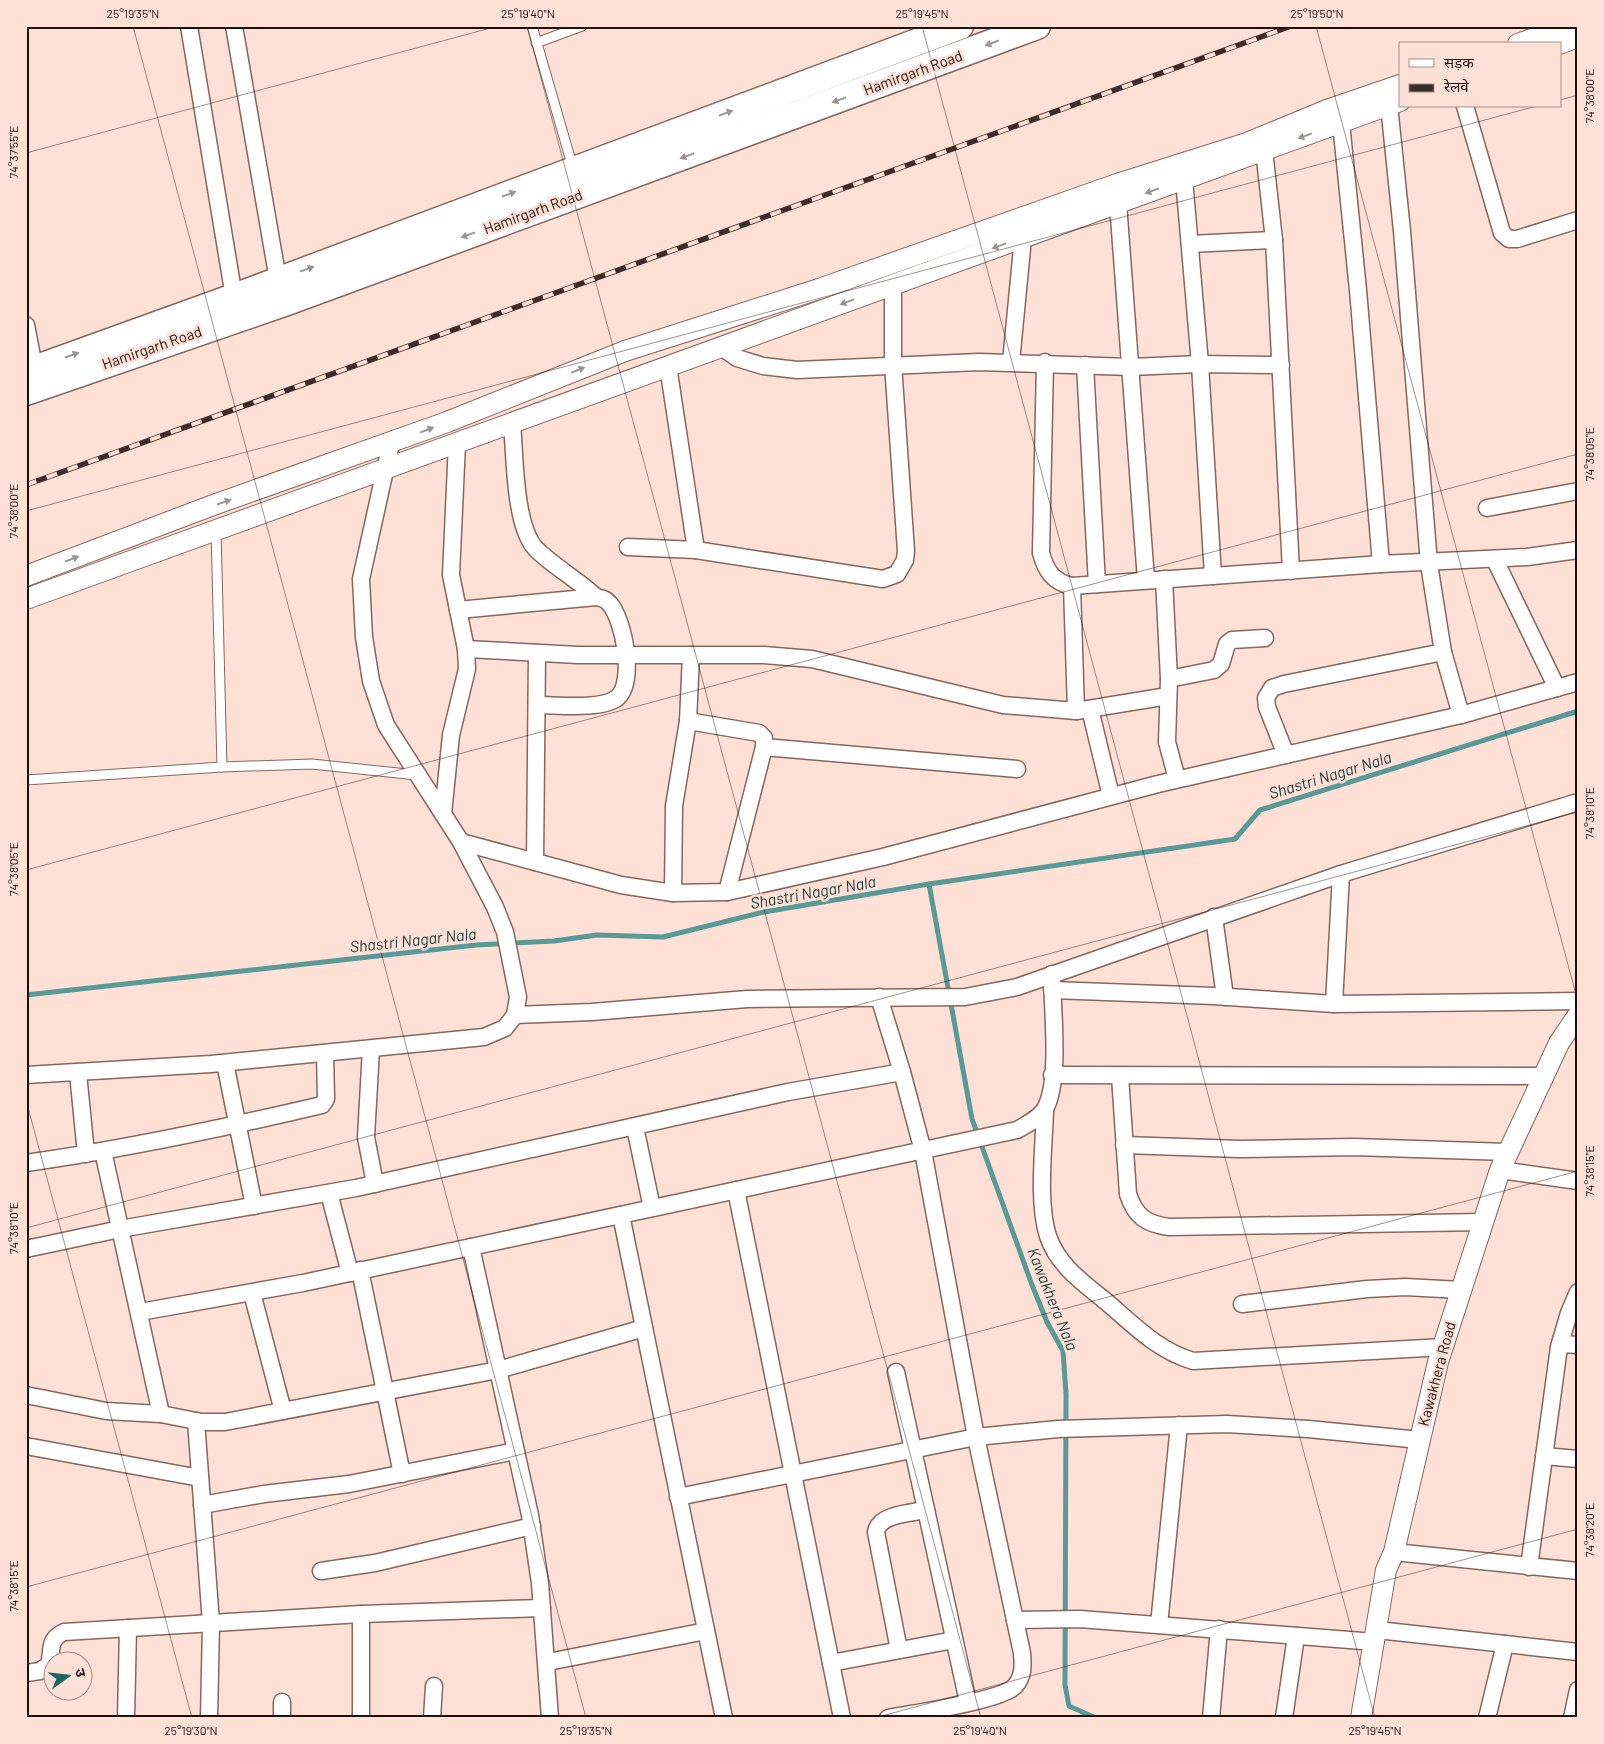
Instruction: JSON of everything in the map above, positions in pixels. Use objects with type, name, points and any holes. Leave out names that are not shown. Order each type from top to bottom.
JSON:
[{"type":"main road","name":"Hamirgarh Road","points":[[31,380],[288,302],[1037,26]]},
{"type":"main road","name":"Hamirgarh Road","points":[[31,380],[278,280],[956,27]]},
{"type":"street","points":[[189,26],[234,297]]},
{"type":"street","points":[[234,26],[278,280]]},
{"type":"street","points":[[1523,42],[1567,26]]},
{"type":"street","points":[[1562,43],[1578,37]]},
{"type":"street","points":[[26,576],[216,504],[391,443],[624,351],[819,289],[1117,184],[1247,143],[1327,110],[1399,84]]},
{"type":"street","points":[[26,599],[1394,103],[1402,232],[1430,564],[1443,652],[1461,715]]},
{"type":"street","points":[[1466,108],[1502,233],[1510,239],[1517,239],[1578,220]]},
{"type":"street","points":[[1341,123],[1359,300],[1381,564]]},
{"type":"street","points":[[1264,150],[1274,240],[1292,571]]},
{"type":"street","points":[[1184,179],[1200,364],[1214,576]]},
{"type":"street","points":[[1118,203],[1146,580]]},
{"type":"street","points":[[1011,362],[1023,238]]},
{"type":"street","points":[[1190,244],[1274,240]]},
{"type":"street","points":[[628,547],[696,550],[884,579],[897,574],[905,560],[906,550],[893,364],[893,285]]},
{"type":"street","points":[[26,325],[31,380]]},
{"type":"street","points":[[720,347],[737,358],[763,366],[797,370],[893,364],[1011,362],[1130,367],[1200,364],[1282,366]]},
{"type":"street","points":[[1045,362],[1041,553],[1045,568],[1060,584],[1072,586],[1381,564],[1430,564],[1495,560],[1578,550]]},
{"type":"street","points":[[1085,365],[1097,584]]},
{"type":"street","points":[[668,366],[696,550]]},
{"type":"street","points":[[512,423],[521,517],[526,534],[546,558],[581,582],[596,597]]},
{"type":"street","points":[[26,1075],[225,1063],[484,1038],[505,1028],[515,1015],[518,997],[515,977],[505,932],[495,906],[461,842],[386,724],[371,681],[364,637],[361,580],[391,443]]},
{"type":"street","points":[[443,814],[451,735],[467,670],[466,649],[451,574],[457,443]]},
{"type":"street","points":[[1487,508],[1578,491]]},
{"type":"street","points":[[1495,560],[1557,688]]},
{"type":"street","points":[[1164,579],[1169,679],[1167,742],[1177,779]]},
{"type":"street","points":[[1072,586],[1083,710],[1111,796]]},
{"type":"street","points":[[458,610],[596,597],[605,599],[615,612],[626,654],[624,686],[619,696],[596,705],[537,705]]},
{"type":"street","points":[[1169,679],[1214,670],[1222,664],[1227,644],[1232,640],[1265,638]]},
{"type":"street","points":[[466,649],[537,653],[764,655],[812,659],[1003,705],[1083,710],[1168,696]]},
{"type":"street","points":[[1286,755],[1267,707],[1266,698],[1272,688],[1443,652]]},
{"type":"street","points":[[535,862],[537,653]]},
{"type":"street","points":[[673,893],[674,806],[688,722],[691,655]]},
{"type":"street","points":[[461,842],[613,883],[673,893],[727,892],[883,857],[1177,779],[1461,715],[1578,682]]},
{"type":"street","points":[[688,722],[759,733],[764,738],[764,747],[727,892]]},
{"type":"street","points":[[764,747],[1017,769]]},
{"type":"street","points":[[1052,982],[1214,917],[1341,874],[1578,802]]},
{"type":"street","points":[[1334,1004],[1341,874]]},
{"type":"street","points":[[1214,917],[1225,997]]},
{"type":"street","points":[[515,1015],[592,1012],[747,999],[965,997],[1052,982],[1334,1004],[1578,1001]]},
{"type":"street","points":[[1052,982],[1052,1076],[1051,1091],[1045,1110],[1043,1198],[1048,1236],[1064,1264],[1087,1288],[1103,1299],[1147,1338],[1169,1352],[1193,1361],[1443,1347]]},
{"type":"street","points":[[879,997],[902,1072],[922,1151],[976,1437],[1022,1653],[1023,1670],[1019,1681],[1008,1692],[898,1717]]},
{"type":"street","name":"Kawakhera Road","points":[[1361,1718],[1386,1570],[1394,1552],[1443,1347],[1504,1161],[1544,1076],[1568,1044],[1578,1015]]},
{"type":"street","points":[[372,1049],[366,1137],[375,1184]]},
{"type":"street","points":[[26,1163],[103,1151],[238,1125],[324,1104],[326,1100],[325,1053]]},
{"type":"street","points":[[225,1063],[254,1206]]},
{"type":"street","points":[[26,1250],[120,1229],[375,1184],[788,1092],[902,1072]]},
{"type":"street","points":[[78,1073],[86,1154]]},
{"type":"street","points":[[1052,1076],[1544,1076]]},
{"type":"street","points":[[1120,1076],[1128,1194],[1131,1203],[1142,1219],[1151,1224],[1169,1227],[1483,1222]]},
{"type":"street","points":[[140,1312],[252,1293],[355,1272],[991,1137],[1017,1130],[1035,1120],[1045,1110]]},
{"type":"street","points":[[636,1126],[652,1208]]},
{"type":"street","points":[[1124,1145],[1240,1149],[1354,1147],[1504,1161],[1578,1181]]},
{"type":"street","points":[[103,1151],[161,1414]]},
{"type":"street","points":[[736,1190],[842,1718]]},
{"type":"street","points":[[329,1193],[355,1272],[386,1391],[402,1474]]},
{"type":"street","points":[[621,1215],[724,1718]]},
{"type":"street","points":[[471,1247],[532,1526],[548,1662],[550,1718]]},
{"type":"street","points":[[1242,1304],[1367,1289],[1405,1287],[1461,1290]]},
{"type":"street","points":[[1529,1567],[1560,1344],[1569,1312],[1578,1292]]},
{"type":"street","points":[[252,1293],[283,1411]]},
{"type":"street","points":[[26,1395],[106,1411],[161,1414],[196,1421],[225,1422],[498,1370],[644,1328]]},
{"type":"street","points":[[1560,1344],[1578,1345]]},
{"type":"street","points":[[896,1372],[968,1702]]},
{"type":"street","points":[[196,1421],[212,1623],[208,1718]]},
{"type":"street","points":[[678,1497],[976,1437],[1058,1429],[1226,1424],[1272,1426],[1420,1440]]},
{"type":"street","points":[[1159,1625],[1179,1425]]},
{"type":"street","points":[[26,1446],[200,1478]]},
{"type":"street","points":[[202,1504],[348,1484],[516,1451]]},
{"type":"street","points":[[1544,1456],[1578,1459]]},
{"type":"street","points":[[899,1650],[876,1532],[877,1527],[885,1519],[926,1510]]},
{"type":"street","points":[[321,1571],[375,1563],[532,1526]]},
{"type":"street","points":[[1394,1552],[1578,1571]]},
{"type":"street","points":[[26,1673],[40,1671],[49,1666],[50,1646],[54,1638],[64,1632],[362,1614],[542,1608]]},
{"type":"street","points":[[361,1718],[362,1614]]},
{"type":"street","points":[[1015,1620],[1080,1619],[1296,1636],[1376,1636],[1505,1644],[1578,1652]]},
{"type":"street","points":[[126,1718],[128,1628]]},
{"type":"street","points":[[1212,1718],[1219,1629]]},
{"type":"street","points":[[548,1662],[706,1631]]},
{"type":"street","points":[[1284,1718],[1296,1636]]},
{"type":"street","points":[[831,1662],[954,1640]]},
{"type":"street","points":[[1487,1718],[1505,1644]]},
{"type":"street","points":[[432,1718],[434,1686]]},
{"type":"street","points":[[1572,1718],[1578,1690]]},
{"type":"lane","points":[[532,26],[574,170]]},
{"type":"lane","points":[[536,43],[582,26]]},
{"type":"lane","points":[[216,530],[222,767]]},
{"type":"lane","points":[[26,780],[222,767],[312,764],[418,775]]},
{"type":"waterway","name":"Shastri Nagar Nala","points":[[26,995],[476,945],[554,941],[597,935],[663,937],[764,912],[929,884],[1235,839],[1260,810],[1578,711]]},
{"type":"waterway","name":"Kawakhera Nala","points":[[929,884],[972,1119],[1032,1285],[1047,1322],[1063,1351],[1066,1394],[1065,1685],[1069,1706],[1096,1718]]},
{"type":"railway","points":[[26,485],[1291,26]]}]
